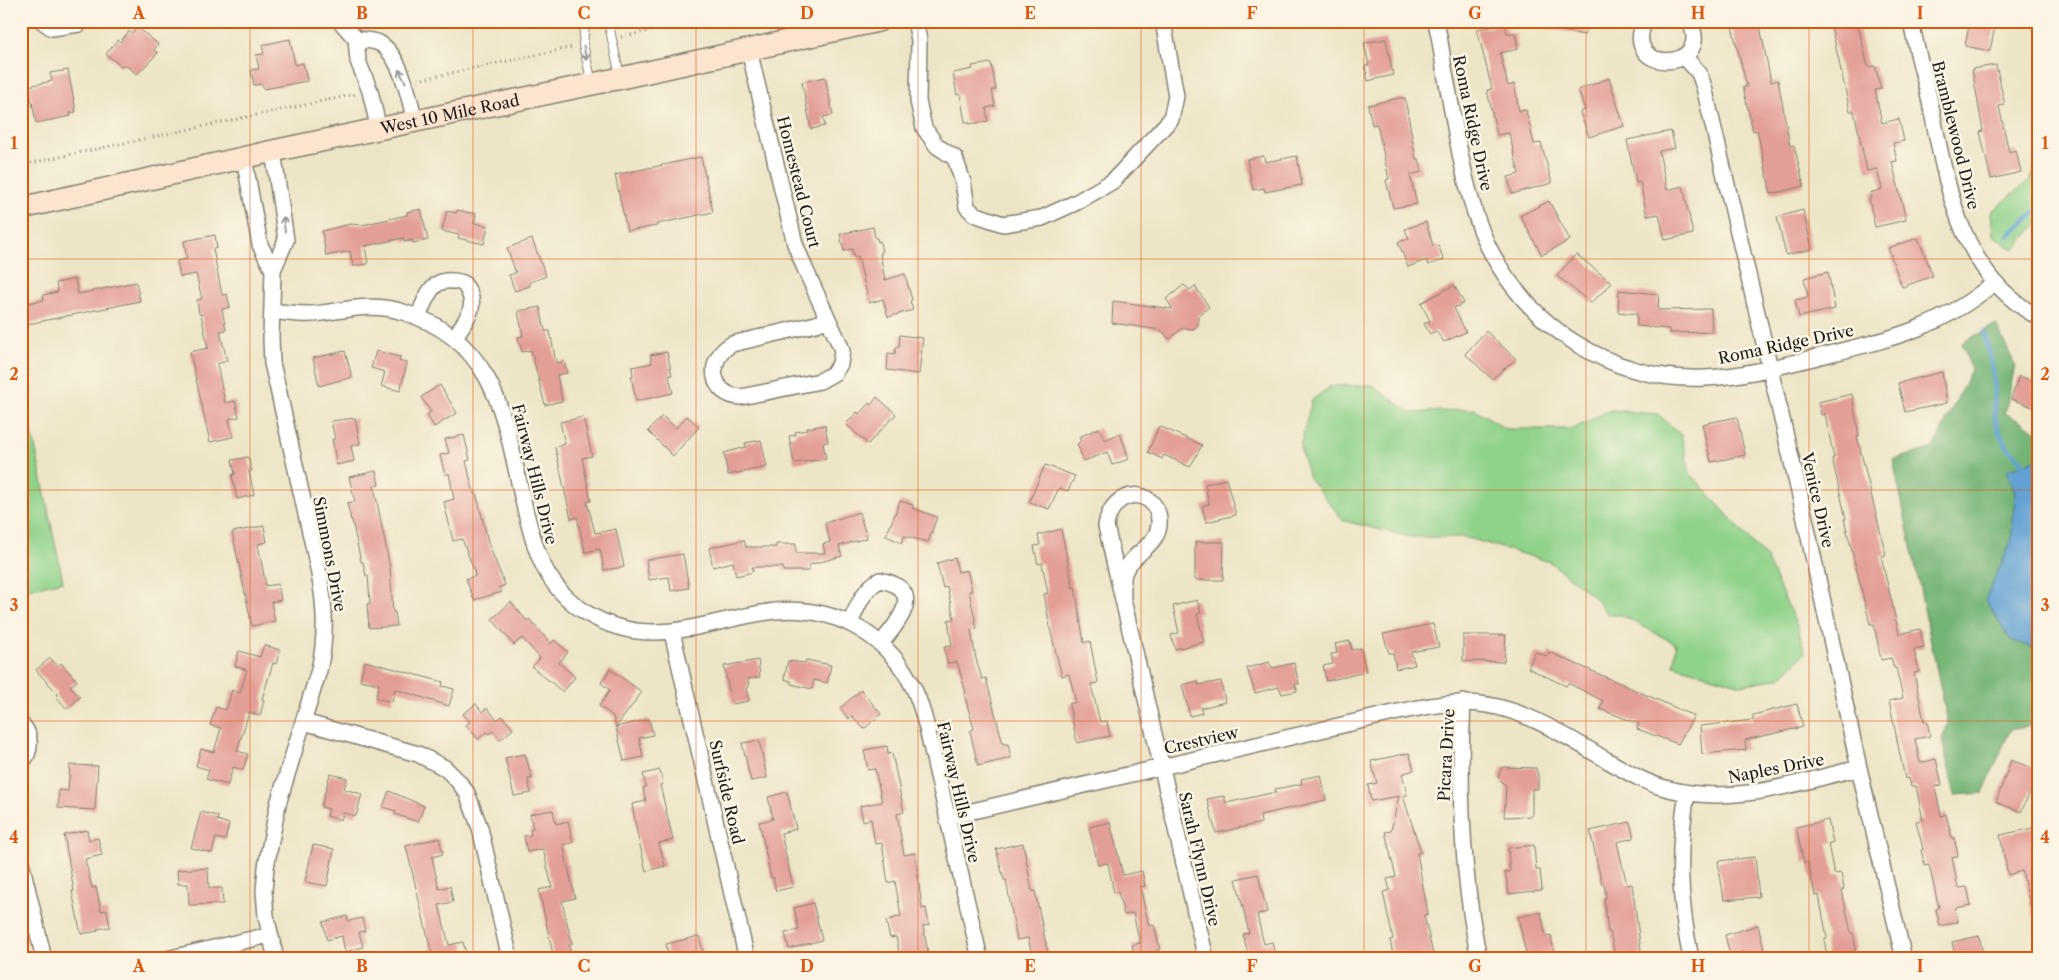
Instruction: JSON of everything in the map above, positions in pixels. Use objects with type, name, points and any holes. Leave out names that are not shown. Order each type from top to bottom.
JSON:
[{"type":"main road","name":"West 10 Mile Road","points":[[21,208],[273,151],[749,50],[868,22]]},
{"type":"street","points":[[42,21],[52,28],[79,24],[80,21]]},
{"type":"street","points":[[340,21],[356,39],[358,60],[370,92],[378,130]]},
{"type":"street","points":[[915,21],[919,40],[918,101],[924,128],[937,146],[955,158],[963,182],[967,207],[974,214],[1003,224],[1042,218],[1078,202],[1113,181],[1171,119],[1176,96],[1164,21]]},
{"type":"street","points":[[1645,21],[1640,36],[1642,45],[1652,58],[1668,62],[1684,56],[1690,49],[1694,31],[1689,21]]},
{"type":"street","name":"Bramblewood Drive","points":[[1911,21],[1946,183],[1959,222],[1973,254],[1995,282],[2012,298],[2038,317]]},
{"type":"street","name":"Roma Ridge Drive","points":[[1436,23],[1472,201],[1488,246],[1502,270],[1525,302],[1542,318],[1581,346],[1621,366],[1648,374],[1704,378],[1735,375],[1769,368],[1907,334],[1962,308],[1995,282]]},
{"type":"street","points":[[356,39],[378,42],[392,56],[406,83],[415,122]]},
{"type":"street","name":"Homestead Court","points":[[749,50],[793,235],[803,266],[828,319],[842,351],[838,368],[827,378],[741,397],[728,394],[717,382],[714,375],[716,361],[724,348],[732,344],[816,324],[828,319]]},
{"type":"street","name":"Venice Drive","points":[[1684,56],[1700,73],[1704,87],[1802,505],[1859,768],[1904,959]]},
{"type":"street","name":"Simmons Drive","points":[[273,151],[286,240],[273,270],[272,363],[320,578],[326,620],[324,648],[271,832],[264,891],[269,935],[276,959]]},
{"type":"street","name":"Simmons Drive","points":[[244,158],[260,245],[273,270]]},
{"type":"street","points":[[418,317],[430,291],[435,285],[447,280],[463,282],[470,291],[472,309],[454,338]]},
{"type":"street","name":"Fairway Hills Drive","points":[[272,311],[307,314],[352,307],[384,308],[418,317],[437,326],[466,348],[486,373],[498,399],[533,544],[544,569],[551,580],[572,602],[598,619],[632,630],[672,632],[777,611],[823,614],[850,623],[881,643],[900,665],[911,682],[928,728],[980,959]]},
{"type":"street","points":[[1130,496],[1141,496],[1156,509],[1159,519],[1158,530],[1154,540],[1132,559],[1124,573],[1123,599],[1107,535],[1107,516],[1118,500],[1130,496]]},
{"type":"street","points":[[850,623],[870,585],[880,580],[900,586],[904,591],[906,600],[903,613],[881,643]]},
{"type":"street","name":"Sarah Flynn Drive","points":[[1123,599],[1160,767],[1206,959]]},
{"type":"street","name":"Surfside Road","points":[[672,632],[747,959]]},
{"type":"street","name":"Crestview","points":[[947,817],[1398,712],[1463,702]]},
{"type":"street","name":"Picara Drive","points":[[1479,959],[1468,897],[1463,851],[1461,769],[1463,702],[1502,708],[1538,721],[1650,784],[1687,793]]},
{"type":"street","points":[[304,722],[418,754],[445,768],[458,781],[467,793],[480,828],[510,959]]},
{"type":"street","points":[[21,724],[29,737],[29,749],[21,762]]},
{"type":"street","name":"Naples Drive","points":[[1687,793],[1726,796],[1746,794],[1859,768]]},
{"type":"street","points":[[1687,793],[1681,832],[1680,876],[1681,898],[1691,959]]},
{"type":"street","points":[[21,862],[44,959]]},
{"type":"street","points":[[166,959],[269,935]]},
{"type":"lane","points":[[585,21],[583,45],[592,84]]},
{"type":"lane","points":[[608,21],[621,78]]},
{"type":"path","points":[[619,37],[695,21]]},
{"type":"path","points":[[406,83],[575,47]]},
{"type":"path","points":[[21,165],[370,92]]},
{"type":"green space","points":[[2038,158],[2038,223],[2014,250],[1993,235],[1991,212],[2031,179]]},
{"type":"green space","points":[[1996,324],[2015,365],[2005,413],[2038,432],[2038,725],[2010,730],[1983,793],[1955,795],[1942,740],[1948,723],[1893,460],[1933,448],[1971,370],[1962,343]]},
{"type":"green space","points":[[21,379],[63,581],[21,591]]},
{"type":"green space","points":[[1372,385],[1411,413],[1475,409],[1506,429],[1573,429],[1610,410],[1658,414],[1681,435],[1690,473],[1766,558],[1798,628],[1805,653],[1780,678],[1741,685],[1674,665],[1676,644],[1621,615],[1608,615],[1593,596],[1550,562],[1464,537],[1410,537],[1344,521],[1309,478],[1300,447],[1312,400],[1331,386]]},
{"type":"water","points":[[2038,459],[2038,649],[2011,640],[1985,600],[2011,542],[2015,494],[2007,470]]},
{"type":"building","points":[[1545,21],[1589,21],[1585,35],[1544,28]]},
{"type":"building","points":[[1759,21],[1771,82],[1778,80],[1790,146],[1794,145],[1804,186],[1771,194],[1757,130],[1753,131],[1743,87],[1747,87],[1731,23]]},
{"type":"building","points":[[1830,21],[1857,21],[1868,67],[1875,66],[1881,89],[1875,90],[1882,123],[1899,119],[1904,141],[1893,143],[1897,161],[1892,162],[1906,220],[1875,227],[1869,199],[1871,198],[1870,193],[1882,189],[1877,169],[1867,171],[1854,111],[1850,111]]},
{"type":"building","points":[[1970,21],[1996,21],[1990,51],[1965,46]]},
{"type":"building","points":[[1505,25],[1507,33],[1515,33],[1518,49],[1500,53],[1508,86],[1514,84],[1519,111],[1526,110],[1534,144],[1541,143],[1552,183],[1512,194],[1508,177],[1519,174],[1509,133],[1497,135],[1487,90],[1492,89],[1477,29]]},
{"type":"building","points":[[137,27],[158,44],[154,50],[158,53],[137,74],[124,64],[122,67],[106,54],[118,40],[120,42],[129,31],[132,33]]},
{"type":"building","points":[[290,39],[295,65],[303,63],[307,81],[264,89],[262,84],[254,85],[251,70],[259,69],[256,55],[264,54],[262,45]]},
{"type":"building","points":[[1386,39],[1393,75],[1368,81],[1365,66],[1369,65],[1364,43]]},
{"type":"building","points":[[991,63],[996,90],[992,90],[995,106],[986,108],[988,121],[969,124],[969,122],[965,122],[960,94],[957,95],[953,73],[973,69],[972,66]]},
{"type":"building","points":[[1996,65],[2005,105],[1999,106],[2009,152],[2016,150],[2021,172],[1991,179],[1980,132],[1983,131],[1972,69]]},
{"type":"building","points":[[68,70],[76,112],[70,113],[71,116],[36,123],[29,86],[52,81],[50,73]]},
{"type":"building","points":[[825,77],[833,115],[823,117],[825,126],[811,129],[802,82]]},
{"type":"building","points":[[1609,78],[1624,126],[1589,137],[1580,112],[1585,110],[1578,90]]},
{"type":"building","points":[[1405,98],[1416,159],[1419,159],[1422,172],[1410,175],[1417,204],[1393,208],[1386,180],[1389,179],[1377,124],[1372,125],[1368,105]]},
{"type":"building","points":[[1671,131],[1675,148],[1659,151],[1667,190],[1683,186],[1693,234],[1665,240],[1659,214],[1647,216],[1640,182],[1636,183],[1627,140]]},
{"type":"building","points":[[1264,156],[1265,162],[1297,156],[1302,185],[1265,192],[1264,188],[1253,190],[1247,159]]},
{"type":"building","points":[[701,157],[713,212],[657,224],[657,226],[627,231],[615,175]]},
{"type":"building","points":[[1549,201],[1570,240],[1542,255],[1520,216]]},
{"type":"building","points":[[421,209],[428,240],[413,243],[412,240],[404,242],[404,238],[365,246],[368,264],[353,266],[350,251],[326,256],[322,231],[350,224],[362,225],[407,215],[407,212]]},
{"type":"building","points":[[457,210],[476,214],[474,223],[488,226],[484,244],[458,238],[459,235],[442,231],[447,211],[456,213]]},
{"type":"building","points":[[1803,210],[1812,249],[1786,255],[1777,217]]},
{"type":"building","points":[[1426,222],[1433,246],[1438,245],[1444,260],[1428,265],[1426,260],[1408,267],[1398,242],[1409,239],[1405,229]]},
{"type":"building","points":[[873,227],[875,238],[877,238],[878,242],[880,241],[882,253],[880,254],[885,280],[905,274],[913,310],[888,317],[883,299],[869,303],[858,256],[854,257],[852,249],[844,251],[840,234]]},
{"type":"building","points":[[215,235],[217,248],[213,249],[222,295],[227,294],[230,307],[222,309],[226,330],[220,331],[227,361],[217,364],[225,403],[235,401],[239,417],[229,419],[233,437],[210,442],[190,352],[208,348],[197,300],[202,299],[196,274],[180,277],[177,261],[187,259],[184,241]]},
{"type":"building","points":[[1918,238],[1933,276],[1902,287],[1888,248]]},
{"type":"building","points":[[532,239],[546,276],[529,283],[530,286],[515,291],[509,275],[516,273],[507,248]]},
{"type":"building","points":[[1576,254],[1612,283],[1591,303],[1557,276]]},
{"type":"building","points":[[1828,272],[1835,309],[1799,317],[1795,300],[1808,297],[1804,278]]},
{"type":"building","points":[[75,279],[78,294],[136,282],[140,301],[28,324],[24,304],[44,300],[43,295],[58,292],[56,283]]},
{"type":"building","points":[[1184,285],[1190,290],[1195,286],[1209,307],[1198,316],[1198,325],[1193,329],[1183,328],[1169,339],[1161,330],[1112,323],[1113,301],[1173,309],[1166,299]]},
{"type":"building","points":[[1454,285],[1464,303],[1454,308],[1466,332],[1444,342],[1436,331],[1430,334],[1424,324],[1430,321],[1421,303]]},
{"type":"building","points":[[1619,290],[1659,294],[1658,310],[1711,309],[1712,332],[1669,333],[1669,329],[1637,326],[1637,314],[1618,312]]},
{"type":"building","points":[[540,307],[545,331],[550,331],[556,363],[564,361],[567,373],[557,375],[562,401],[545,405],[531,350],[522,352],[518,337],[523,336],[518,311]]},
{"type":"building","points":[[1486,331],[1516,359],[1492,379],[1465,354]]},
{"type":"building","points":[[900,335],[923,338],[919,374],[887,370],[888,353],[895,354],[896,347],[899,347]]},
{"type":"building","points":[[345,351],[352,377],[319,386],[313,358]]},
{"type":"building","points":[[376,351],[400,357],[399,361],[407,363],[400,391],[381,386],[385,372],[371,368]]},
{"type":"building","points":[[667,352],[672,375],[669,376],[673,393],[636,401],[631,376],[633,376],[632,367],[652,363],[650,355]]},
{"type":"building","points":[[1942,372],[1947,403],[1905,412],[1898,383]]},
{"type":"building","points":[[2019,376],[2038,383],[2038,409],[2011,399]]},
{"type":"building","points":[[440,385],[457,413],[434,427],[427,415],[431,412],[421,397]]},
{"type":"building","points":[[1852,394],[1859,436],[1857,436],[1886,555],[1881,556],[1899,634],[1920,629],[1924,647],[1914,649],[1919,672],[1914,673],[1924,721],[1927,721],[1930,736],[1915,739],[1920,763],[1936,759],[1942,785],[1935,786],[1941,816],[1946,814],[1952,838],[1954,837],[1958,856],[1952,857],[1958,888],[1967,887],[1971,905],[1955,908],[1958,922],[1940,926],[1936,909],[1939,908],[1929,865],[1925,866],[1916,821],[1923,820],[1916,786],[1911,787],[1909,778],[1905,779],[1889,701],[1903,698],[1896,668],[1894,668],[1891,658],[1881,660],[1874,624],[1870,624],[1844,519],[1846,519],[1832,458],[1834,458],[1825,414],[1821,415],[1818,402]]},
{"type":"building","points":[[877,397],[896,414],[868,444],[846,424],[857,412],[859,414],[869,403],[871,405]]},
{"type":"building","points":[[662,416],[676,428],[687,416],[699,427],[673,456],[648,431]]},
{"type":"building","points":[[583,417],[592,456],[582,458],[591,501],[587,502],[595,533],[616,529],[624,567],[604,570],[600,549],[585,552],[577,517],[571,519],[555,447],[565,444],[560,422]]},
{"type":"building","points":[[1737,417],[1745,455],[1711,462],[1702,424]]},
{"type":"building","points":[[355,418],[360,444],[351,446],[354,461],[337,465],[332,439],[335,439],[331,421]]},
{"type":"building","points":[[825,425],[828,442],[823,443],[826,459],[794,463],[789,436],[796,435],[795,432],[807,430],[807,428]]},
{"type":"building","points":[[1159,426],[1202,445],[1190,467],[1164,455],[1162,459],[1148,452]]},
{"type":"building","points":[[1099,428],[1105,440],[1120,433],[1129,459],[1112,465],[1107,452],[1084,461],[1077,444],[1081,441],[1079,437]]},
{"type":"building","points":[[464,435],[470,460],[466,461],[474,494],[476,493],[489,545],[505,585],[498,588],[502,592],[474,600],[466,579],[475,576],[474,570],[462,539],[453,541],[444,502],[454,499],[449,473],[445,475],[440,455],[449,453],[445,439]]},
{"type":"building","points":[[761,440],[767,467],[728,475],[724,453],[746,447],[745,443]]},
{"type":"building","points":[[248,457],[252,471],[249,471],[254,495],[237,499],[232,475],[235,474],[232,460]]},
{"type":"building","points":[[1045,465],[1075,476],[1068,491],[1059,488],[1049,509],[1029,502]]},
{"type":"building","points":[[376,471],[379,485],[374,486],[390,568],[393,612],[395,612],[397,626],[369,628],[367,604],[370,603],[368,575],[366,576],[363,562],[361,562],[347,503],[355,502],[349,477]]},
{"type":"building","points":[[1226,479],[1236,515],[1206,522],[1202,506],[1209,504],[1205,484]]},
{"type":"building","points":[[900,501],[913,505],[912,508],[937,517],[928,542],[904,536],[902,543],[886,536]]},
{"type":"building","points":[[859,512],[867,538],[839,546],[842,556],[809,565],[809,571],[783,571],[783,567],[752,567],[753,572],[736,576],[733,562],[713,567],[709,548],[744,540],[746,547],[776,547],[776,544],[796,544],[796,553],[825,553],[823,544],[830,542],[825,523]]},
{"type":"building","points":[[264,526],[267,542],[258,544],[266,586],[278,584],[281,600],[271,602],[275,621],[252,626],[232,532]]},
{"type":"building","points":[[1061,529],[1073,588],[1075,587],[1084,643],[1090,641],[1098,683],[1091,684],[1100,722],[1107,721],[1110,736],[1077,743],[1069,704],[1076,702],[1069,674],[1062,676],[1051,633],[1044,594],[1048,593],[1042,563],[1038,564],[1034,546],[1040,545],[1038,535]]},
{"type":"building","points":[[1195,542],[1224,542],[1223,580],[1195,580]]},
{"type":"building","points":[[683,554],[689,588],[671,591],[669,577],[649,580],[646,560]]},
{"type":"building","points":[[955,558],[958,572],[967,570],[972,591],[969,591],[977,629],[971,630],[976,659],[982,679],[986,678],[1003,744],[1008,744],[1011,758],[978,766],[970,731],[974,729],[964,694],[966,693],[957,662],[947,663],[944,647],[952,646],[948,620],[954,619],[947,586],[943,588],[937,563]]},
{"type":"building","points":[[1197,600],[1201,613],[1197,614],[1204,642],[1175,649],[1171,635],[1179,633],[1173,606]]},
{"type":"building","points":[[511,602],[527,621],[529,619],[551,644],[554,640],[568,652],[559,663],[575,677],[563,692],[532,667],[540,658],[522,638],[514,645],[492,619]]},
{"type":"building","points":[[1433,624],[1439,647],[1411,652],[1415,665],[1396,669],[1393,653],[1389,653],[1383,634]]},
{"type":"building","points":[[1463,635],[1506,635],[1504,662],[1463,661]]},
{"type":"building","points":[[1350,641],[1352,650],[1361,648],[1366,672],[1326,681],[1323,666],[1333,664],[1331,654],[1337,653],[1335,644]]},
{"type":"building","points":[[264,645],[280,650],[276,664],[273,663],[262,699],[264,700],[260,716],[249,712],[237,751],[248,754],[243,770],[233,767],[228,785],[206,779],[209,770],[196,766],[201,749],[214,752],[221,728],[210,725],[216,707],[226,710],[232,690],[240,693],[247,670],[235,666],[239,651],[260,657]]},
{"type":"building","points":[[1535,652],[1547,656],[1549,652],[1694,716],[1678,744],[1637,729],[1639,724],[1600,709],[1603,701],[1568,683],[1566,686],[1528,668]]},
{"type":"building","points":[[50,658],[58,666],[61,663],[77,681],[70,686],[80,697],[67,709],[56,696],[58,694],[36,670]]},
{"type":"building","points":[[758,660],[760,677],[748,679],[749,687],[746,688],[749,701],[732,704],[724,666]]},
{"type":"building","points":[[806,660],[831,665],[827,683],[814,680],[812,689],[791,684],[791,681],[784,679],[788,661],[805,663]]},
{"type":"building","points":[[365,661],[443,682],[442,686],[454,689],[449,706],[395,689],[392,702],[376,698],[379,684],[360,680]]},
{"type":"building","points":[[1269,662],[1272,668],[1294,663],[1299,684],[1295,684],[1297,691],[1282,694],[1279,687],[1255,693],[1247,668]]},
{"type":"building","points":[[610,669],[642,692],[616,727],[613,716],[599,706],[610,690],[601,683]]},
{"type":"building","points":[[1198,681],[1199,685],[1221,681],[1225,702],[1201,708],[1202,713],[1190,716],[1182,685]]},
{"type":"building","points":[[861,690],[881,714],[864,729],[852,716],[849,719],[840,708]]},
{"type":"building","points":[[476,704],[482,712],[487,708],[497,720],[502,716],[513,729],[500,740],[493,731],[489,734],[487,732],[478,739],[466,725],[470,722],[463,714]]},
{"type":"building","points":[[1797,704],[1803,727],[1745,740],[1746,750],[1702,754],[1700,726],[1753,720],[1753,715]]},
{"type":"building","points":[[649,719],[653,735],[639,738],[643,757],[624,761],[616,727]]},
{"type":"building","points":[[759,740],[767,778],[751,781],[742,743]]},
{"type":"building","points":[[887,746],[888,754],[892,753],[904,812],[897,814],[904,855],[915,853],[922,909],[926,908],[929,925],[923,926],[928,952],[900,957],[896,937],[890,938],[886,921],[901,916],[895,881],[888,883],[882,843],[875,844],[871,819],[863,821],[860,806],[882,802],[875,769],[868,770],[864,750]]},
{"type":"building","points":[[1409,753],[1414,770],[1402,774],[1407,795],[1403,796],[1421,852],[1417,853],[1428,914],[1424,915],[1434,959],[1394,959],[1390,940],[1393,939],[1383,892],[1390,890],[1387,879],[1396,877],[1385,832],[1391,831],[1399,796],[1371,801],[1368,785],[1377,783],[1371,761]]},
{"type":"building","points":[[525,754],[532,779],[528,779],[531,793],[514,796],[505,758]]},
{"type":"building","points":[[2011,760],[2038,770],[2038,790],[2032,788],[2021,812],[1996,802]]},
{"type":"building","points":[[70,765],[98,766],[95,810],[58,808],[59,790],[68,791]]},
{"type":"building","points":[[1502,767],[1536,768],[1538,789],[1532,789],[1532,816],[1504,817],[1506,786],[1498,778]]},
{"type":"building","points":[[660,770],[663,785],[660,785],[673,840],[659,843],[665,866],[646,871],[632,804],[646,801],[643,788],[646,787],[643,774]]},
{"type":"building","points":[[330,774],[347,778],[344,789],[362,794],[356,816],[343,813],[341,820],[327,816],[329,809],[321,807]]},
{"type":"building","points":[[1321,775],[1326,800],[1260,815],[1261,823],[1216,833],[1207,799],[1224,796],[1226,803],[1276,792],[1275,789],[1302,784],[1301,779]]},
{"type":"building","points":[[389,791],[424,806],[418,822],[395,814],[396,811],[383,807]]},
{"type":"building","points":[[787,792],[796,829],[781,833],[793,887],[776,891],[773,877],[771,878],[759,822],[773,819],[768,797]]},
{"type":"building","points":[[553,810],[556,824],[568,821],[573,843],[563,845],[575,898],[562,901],[572,944],[569,945],[572,959],[554,959],[539,890],[552,887],[543,849],[527,852],[524,836],[531,835],[530,829],[533,828],[530,814]]},
{"type":"building","points":[[201,812],[218,816],[217,820],[229,824],[225,840],[216,838],[212,853],[191,848]]},
{"type":"building","points":[[1828,820],[1833,842],[1828,844],[1834,874],[1841,873],[1844,889],[1842,890],[1851,933],[1853,933],[1856,959],[1832,959],[1831,955],[1827,956],[1824,939],[1827,938],[1819,895],[1815,896],[1808,862],[1804,863],[1796,827]]},
{"type":"building","points":[[1110,822],[1123,875],[1142,871],[1145,886],[1140,887],[1149,926],[1154,925],[1160,950],[1156,950],[1158,959],[1135,959],[1132,945],[1140,943],[1133,913],[1124,915],[1118,892],[1114,893],[1108,863],[1098,865],[1089,827]]},
{"type":"building","points":[[1630,822],[1634,838],[1617,842],[1627,885],[1632,884],[1642,959],[1616,959],[1610,932],[1608,932],[1604,884],[1602,884],[1590,831]]},
{"type":"building","points":[[2038,827],[2038,915],[2033,916],[2022,871],[2008,875],[2000,835]]},
{"type":"building","points":[[87,830],[89,840],[98,838],[102,855],[85,859],[92,888],[96,887],[101,911],[107,910],[110,927],[81,934],[72,891],[74,891],[64,835]]},
{"type":"building","points":[[439,838],[443,854],[432,857],[439,889],[450,886],[453,902],[439,905],[449,945],[463,942],[467,957],[460,959],[433,959],[406,846]]},
{"type":"building","points":[[1023,843],[1032,891],[1035,891],[1049,959],[1033,959],[1028,938],[1017,940],[1006,880],[1004,880],[996,849]]},
{"type":"building","points":[[313,845],[334,849],[327,886],[305,882]]},
{"type":"building","points":[[1534,845],[1536,870],[1540,870],[1542,890],[1509,894],[1505,872],[1510,872],[1508,848]]},
{"type":"building","points":[[1755,857],[1759,897],[1724,900],[1718,861]]},
{"type":"building","points":[[208,868],[209,888],[222,888],[223,904],[189,905],[188,884],[178,884],[177,870]]},
{"type":"building","points":[[1258,874],[1267,912],[1257,915],[1264,944],[1272,942],[1276,959],[1249,959],[1243,934],[1249,933],[1236,879]]},
{"type":"building","points":[[813,903],[822,940],[789,949],[785,933],[799,930],[794,908]]},
{"type":"building","points":[[1541,912],[1546,937],[1551,936],[1554,952],[1527,958],[1518,917]]},
{"type":"building","points":[[347,916],[348,921],[362,918],[365,931],[359,932],[363,947],[345,952],[342,936],[327,940],[323,922]]},
{"type":"building","points":[[1758,925],[1766,959],[1745,959],[1743,952],[1730,955],[1725,935]]},
{"type":"building","points":[[699,936],[703,952],[689,955],[690,959],[669,959],[666,944]]},
{"type":"building","points":[[1979,936],[1984,959],[1956,959],[1952,942]]},
{"type":"waterway","points":[[2008,236],[2038,210]]},
{"type":"waterway","points":[[1984,333],[1992,364],[1994,409],[2000,434],[2012,452],[2038,476]]}]
